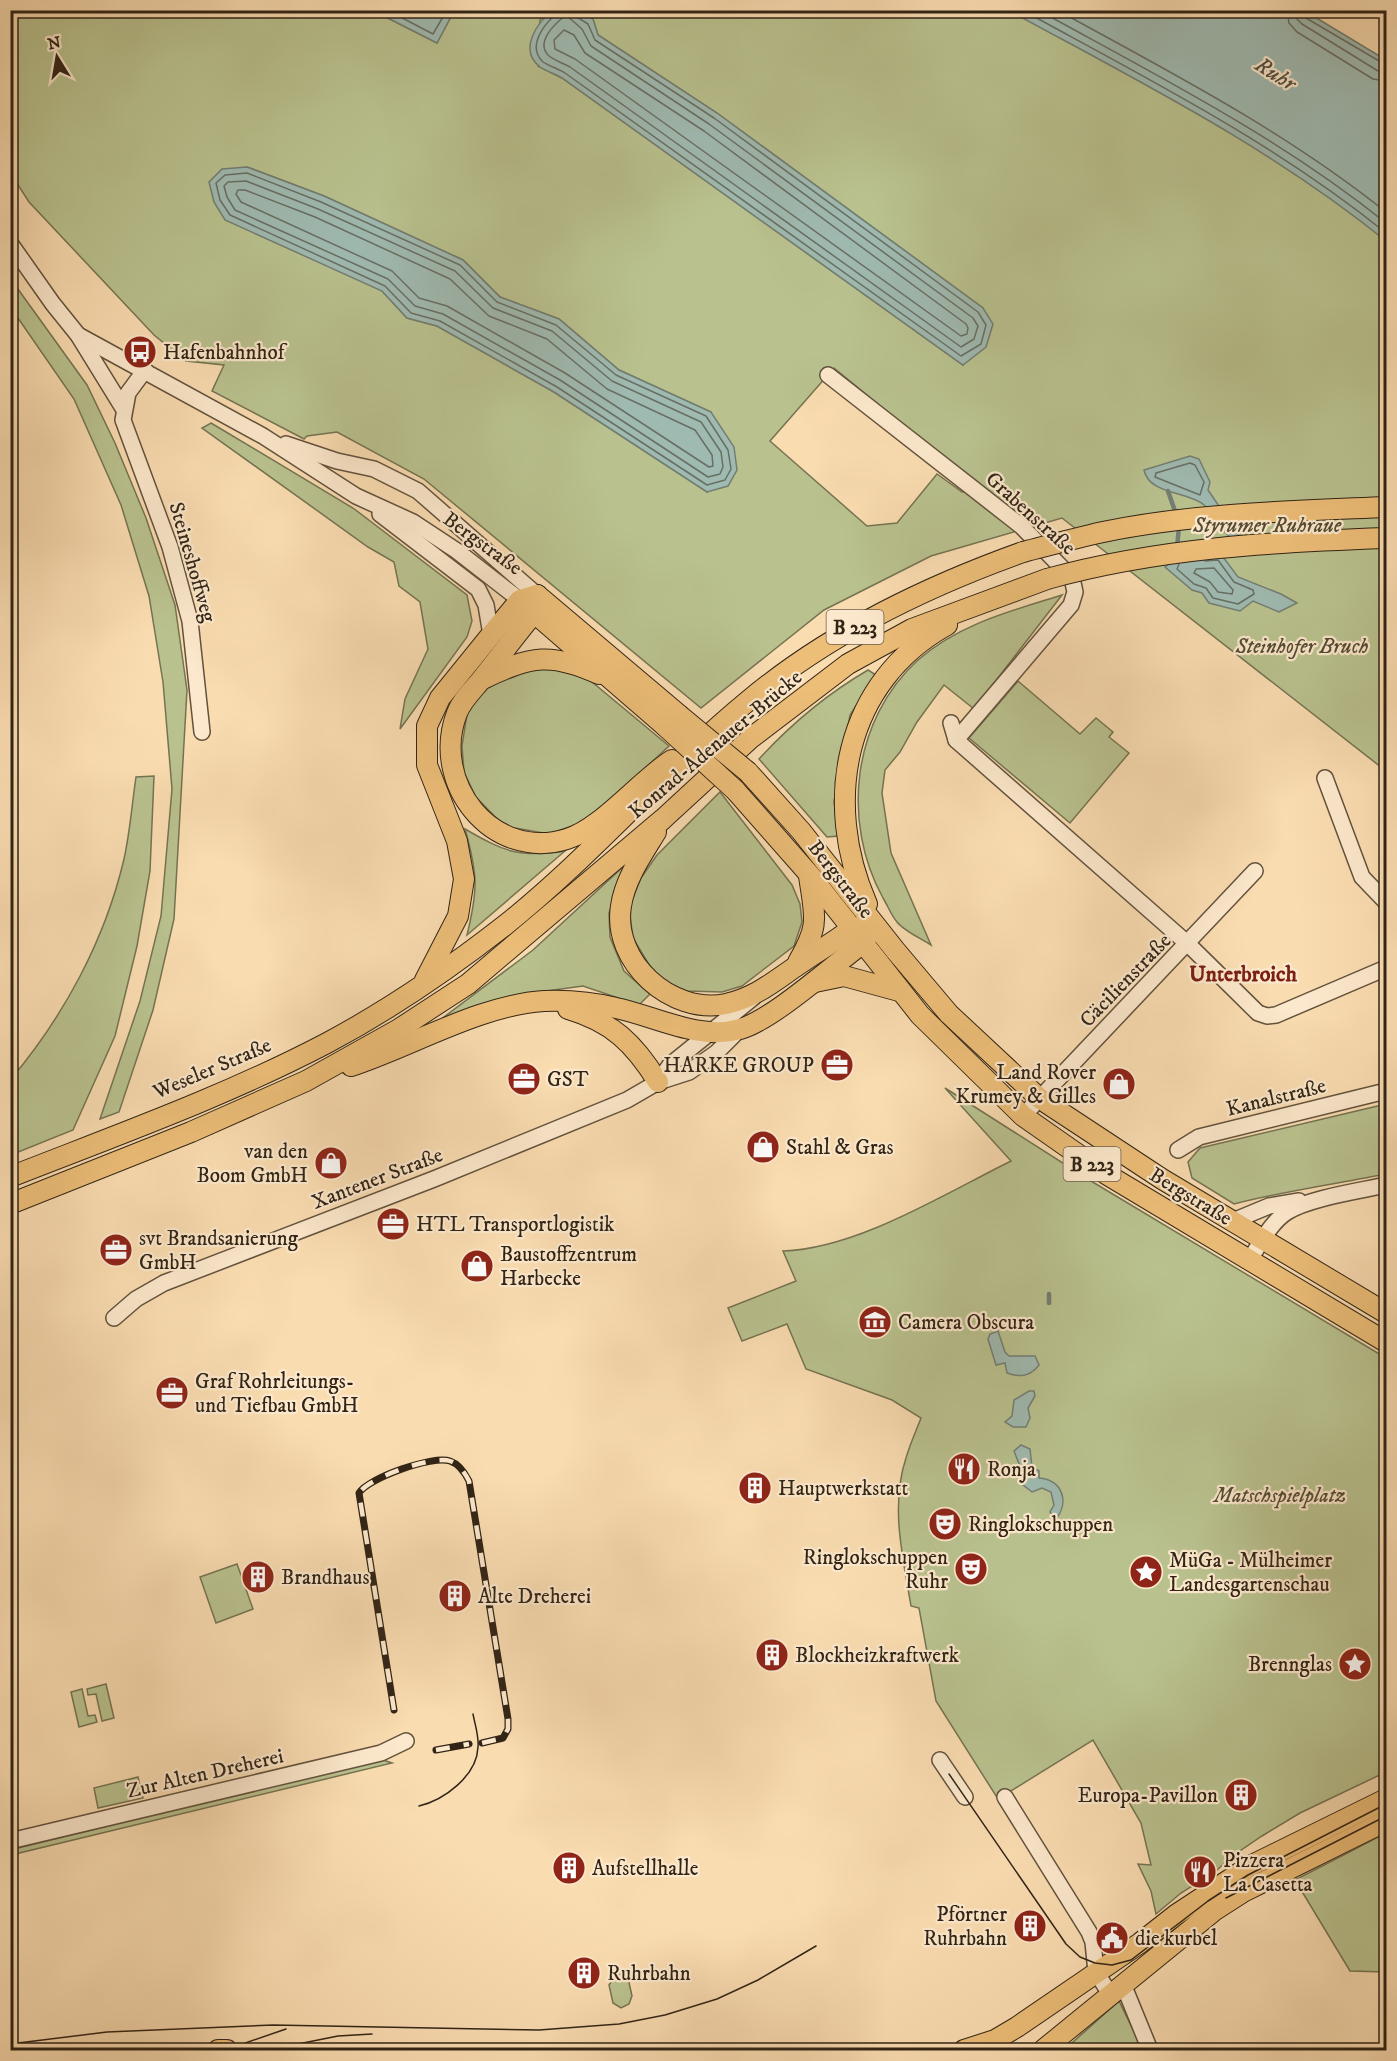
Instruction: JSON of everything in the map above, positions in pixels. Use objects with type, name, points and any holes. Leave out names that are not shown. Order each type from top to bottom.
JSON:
[{"type":"main road","name":"Konrad-Adenauer-Brücke","points":[[424,984],[503,927],[540,895],[616,827],[708,737],[766,687],[856,626],[916,595],[1023,552],[1104,532],[1168,522],[1294,511],[1386,507]]},
{"type":"main road","name":"Konrad-Adenauer-Brücke","points":[[306,1081],[399,1029],[468,984],[663,819],[751,738],[848,664],[912,629],[1047,579],[1100,564],[1256,543],[1386,538]]},
{"type":"main road","name":"B 223","points":[[875,924],[859,888],[843,814],[844,778],[854,740],[880,684],[904,656],[932,633],[1000,596]]},
{"type":"main road","points":[[424,984],[458,916],[464,879],[457,841],[428,765],[427,726],[440,698],[491,635],[531,602]]},
{"type":"main road","points":[[481,680],[531,602]]},
{"type":"main road","name":"Bergstraße","points":[[531,602],[612,680],[748,772],[801,831],[949,1014],[1039,1098],[1130,1159],[1386,1313]]},
{"type":"main road","name":"Bergstraße","points":[[531,602],[672,720],[809,874],[898,991],[983,1079],[1023,1116],[1107,1174],[1386,1342]]},
{"type":"main road","name":"B 223","points":[[612,680],[582,666],[549,658],[524,660],[481,680],[468,694],[458,712],[450,752],[456,783],[471,810],[483,823],[513,840],[550,843],[570,838],[593,826],[649,775],[708,737]]},
{"type":"main road","points":[[663,819],[627,883],[620,908],[621,933],[634,962],[646,977],[666,994],[689,1003],[723,1004],[756,995],[796,966],[857,937]]},
{"type":"main road","points":[[796,966],[813,938],[815,919],[809,874]]},
{"type":"main road","points":[[10,1204],[191,1132],[306,1081],[380,1057],[480,1016],[513,1006],[542,1001],[579,1000],[713,1032],[740,1029],[766,1016],[810,983],[857,937],[875,924]]},
{"type":"main road","points":[[810,983],[844,976],[898,991]]},
{"type":"main road","name":"Weseler Straße","points":[[10,1177],[237,1086],[329,1042],[424,984]]},
{"type":"main road","points":[[542,1001],[591,1016],[621,1035],[641,1054],[658,1082]]},
{"type":"main road","points":[[964,2050],[996,2045],[1177,1914],[1250,1866],[1386,1799]]},
{"type":"main road","points":[[1042,2050],[1215,1910],[1244,1892],[1386,1821]]},
{"type":"main road","points":[[218,2050],[227,2050]]},
{"type":"street","name":"Steineshoffweg","points":[[10,243],[78,335],[123,408],[123,420],[170,547],[190,621],[202,732]]},
{"type":"street","name":"Bergstraße","points":[[78,335],[263,436],[356,496],[413,522],[531,602]]},
{"type":"street","points":[[123,408],[128,393],[145,370]]},
{"type":"street","name":"Grabenstraße","points":[[828,375],[1021,526],[1072,578],[1076,592],[1071,605],[957,740]]},
{"type":"street","name":"Bergstraße","points":[[263,436],[337,461],[374,469],[418,491],[531,602]]},
{"type":"street","points":[[356,496],[478,589],[486,605],[491,635]]},
{"type":"street","points":[[951,723],[957,740],[1188,944],[1258,1012],[1267,1017],[1276,1015],[1386,968]]},
{"type":"street","points":[[1325,778],[1362,877],[1386,903]]},
{"type":"street","name":"Cäcilienstraße","points":[[1023,1116],[1255,871]]},
{"type":"street","name":"Xantener Straße","points":[[658,1082],[670,1065],[756,995]]},
{"type":"street","name":"Xantener Straße","points":[[114,1318],[136,1299],[164,1283],[528,1141],[627,1100],[658,1082],[689,1072],[716,1053],[740,1029]]},
{"type":"street","name":"Kanalstraße","points":[[1178,1150],[1199,1137],[1386,1091]]},
{"type":"street","points":[[1250,1259],[1287,1212],[1311,1203],[1386,1185]]},
{"type":"street","points":[[1233,1221],[1290,1201],[1311,1203]]},
{"type":"street","name":"Zur Alten Dreherei","points":[[10,1841],[381,1753],[406,1741]]},
{"type":"street","points":[[940,1760],[965,1797]]},
{"type":"street","points":[[1005,1797],[1089,1932],[1093,1942],[1096,1972],[1117,1989],[1150,2050]]},
{"type":"green space","points":[[10,11],[374,11],[437,43],[454,11],[553,11],[540,20],[538,66],[562,78],[963,365],[983,308],[717,113],[598,35],[593,19],[576,11],[1154,11],[1386,148],[1386,771],[1062,518],[931,556],[824,610],[701,708],[424,479],[337,432],[307,436],[304,439],[212,391],[224,365],[186,361],[154,335],[29,202],[11,174]],"holes":[[[247,167],[324,196],[463,260],[500,297],[559,319],[619,370],[711,412],[707,492],[554,392],[437,326],[407,318],[382,291]],[[834,368],[982,489],[982,490],[962,492],[937,474],[897,523],[867,526],[770,441]]]},
{"type":"green space","points":[[10,278],[87,385],[115,443],[146,518],[175,605],[187,690],[174,919],[153,1010],[119,1112],[100,1119],[140,1001],[161,916],[172,789],[163,682],[149,596],[121,505],[74,399],[11,308]]},
{"type":"green space","points":[[211,423],[353,508],[467,595],[472,621],[467,637],[400,729],[405,699],[428,649],[420,602],[399,586],[394,562],[368,547],[202,428]]},
{"type":"green space","points":[[1062,595],[974,709],[944,685],[917,722],[900,752],[885,770],[882,793],[891,853],[931,945],[897,922],[870,868],[861,837],[858,805],[860,773],[867,742],[879,712],[896,684],[918,660],[968,628]]},
{"type":"green space","points":[[541,666],[580,672],[669,746],[589,820],[549,834],[504,826],[476,797],[464,772],[462,746],[467,714],[483,689],[509,674]]},
{"type":"green space","points":[[868,670],[876,675],[850,715],[834,802],[839,836],[827,837],[759,759],[810,710]]},
{"type":"green space","points":[[1018,681],[1080,734],[1096,718],[1113,732],[1109,737],[1129,753],[1070,823],[969,738]]},
{"type":"green space","points":[[154,776],[150,871],[137,946],[115,1036],[73,1130],[11,1155],[11,1079],[65,1003],[94,948],[106,919],[124,859],[136,777]]},
{"type":"green space","points":[[720,792],[792,885],[800,904],[802,922],[794,946],[742,986],[722,992],[686,991],[657,978],[633,938],[629,908],[641,878],[657,855]]},
{"type":"green space","points":[[465,829],[491,843],[513,851],[536,854],[565,851],[467,935],[475,882]]},
{"type":"green space","points":[[624,866],[609,913],[610,937],[624,971],[650,994],[639,1005],[583,986],[517,995],[436,1023],[533,950]]},
{"type":"green space","name":"MüGa - Mülheimer Landesgartenschau","points":[[945,1088],[1091,1181],[1386,1358],[1386,1772],[1300,1813],[1262,1836],[1231,1857],[1216,1871],[1181,1893],[1156,1914],[1151,1891],[1138,1864],[1151,1865],[1141,1823],[1093,1740],[998,1799],[936,1701],[919,1608],[911,1606],[898,1513],[901,1476],[921,1418],[892,1400],[806,1369],[787,1324],[742,1341],[728,1308],[796,1281],[783,1251],[811,1248],[841,1241],[871,1230],[930,1203],[1011,1161]]},
{"type":"green space","points":[[1386,1104],[1386,1174],[1234,1204],[1192,1178],[1188,1162],[1200,1148]]},
{"type":"green space","points":[[237,1564],[253,1609],[216,1623],[200,1577]]},
{"type":"green space","points":[[106,1684],[114,1718],[102,1721],[96,1694],[88,1695],[87,1689]]},
{"type":"green space","points":[[82,1689],[88,1716],[95,1715],[97,1722],[79,1727],[71,1692]]},
{"type":"green space","points":[[380,1759],[392,1763],[11,1855],[10,1850]]},
{"type":"green space","points":[[138,1777],[143,1798],[98,1808],[94,1788]]},
{"type":"green space","points":[[1386,1833],[1386,1972],[1350,1971],[1295,1880]]},
{"type":"green space","points":[[620,1974],[628,1978],[632,1996],[629,2004],[621,2008],[613,2003],[609,1985],[615,1976]]},
{"type":"green space","points":[[1119,2001],[1143,2050],[1064,2050]]},
{"type":"water","points":[[374,11],[454,11],[437,43]]},
{"type":"water","points":[[553,11],[576,11],[593,19],[598,35],[717,113],[983,308],[993,324],[986,347],[963,365],[562,78],[540,67],[530,53],[530,45],[536,29]]},
{"type":"water","name":"Ruhr","points":[[1010,11],[1305,11],[1386,60],[1386,241],[1297,175],[1203,117]]},
{"type":"water","points":[[247,167],[324,196],[463,260],[500,297],[559,319],[619,370],[711,412],[734,447],[737,470],[728,486],[707,492],[554,392],[437,326],[407,318],[382,291],[225,220],[214,202],[209,182],[222,169]]},
{"type":"water","points":[[1190,456],[1199,459],[1210,482],[1208,490],[1247,547],[1230,538],[1204,505],[1189,497],[1161,488],[1147,478],[1144,470]]},
{"type":"water","points":[[1220,553],[1238,577],[1297,603],[1279,612],[1253,601],[1240,611],[1209,603],[1202,593],[1192,590],[1165,567],[1177,558]]},
{"type":"water","points":[[998,1331],[1005,1352],[1009,1356],[1035,1356],[1039,1365],[1036,1369],[1029,1374],[1017,1375],[1007,1373],[1005,1363],[996,1365],[988,1339],[990,1334]]},
{"type":"water","points":[[1029,1391],[1034,1391],[1035,1396],[1028,1408],[1030,1418],[1026,1427],[1013,1427],[1005,1422],[1012,1416],[1014,1400]]},
{"type":"water","points":[[1021,1445],[1030,1449],[1032,1467],[1039,1471],[1039,1478],[1054,1483],[1062,1493],[1062,1507],[1055,1520],[1050,1512],[1054,1505],[1051,1492],[1042,1488],[1032,1492],[1022,1484],[1021,1469],[1014,1451]]},
{"type":"waterway","points":[[1168,491],[1176,514]]},
{"type":"waterway","points":[[1177,549],[1179,525]]},
{"type":"waterway","points":[[1049,1294],[1049,1303]]},
{"type":"tram line","points":[[419,1806],[448,1792],[472,1768],[478,1743],[473,1714]]},
{"type":"tram line","points":[[949,1774],[1066,1944],[1080,1957],[1095,1963],[1112,1965],[1131,1960],[1208,1901],[1248,1875],[1386,1804]]},
{"type":"tram line","points":[[1226,1898],[1386,1816]]},
{"type":"tram line","points":[[10,2044],[107,2032],[273,2025],[539,2030],[619,2024],[665,2015],[717,1999],[758,1980],[816,1946]]},
{"type":"tram line","points":[[225,2050],[286,2029]]},
{"type":"tram line","points":[[268,2050],[338,2036],[372,2034]]},
{"type":"railway","points":[[394,1710],[359,1493],[375,1481],[402,1469],[430,1461],[450,1461],[461,1469],[469,1481],[508,1719],[508,1729],[503,1738],[482,1743]]},
{"type":"railway","points":[[436,1750],[469,1744]]},
{"type":"place","name":"Hafenbahnhof","points":[[140,352]]},
{"type":"place","name":"HARKE GROUP","points":[[837,1065]]},
{"type":"place","name":"GST","points":[[524,1079]]},
{"type":"place","name":"Land Rover Krumey & Gilles","points":[[1119,1084]]},
{"type":"place","name":"Stahl & Gras","points":[[763,1147]]},
{"type":"place","name":"van den Boom GmbH","points":[[331,1163]]},
{"type":"place","name":"HTL Transportlogistik","points":[[393,1224]]},
{"type":"place","name":"svt Brandsanierung GmbH","points":[[116,1250]]},
{"type":"place","name":"Baustoffzentrum Harbecke","points":[[477,1266]]},
{"type":"place","name":"Camera Obscura","points":[[875,1322]]},
{"type":"place","name":"Graf Rohrleitungs- und Tiefbau GmbH","points":[[172,1393]]},
{"type":"place","name":"Ronja","points":[[964,1469]]},
{"type":"place","name":"Hauptwerkstatt","points":[[755,1488]]},
{"type":"place","name":"Ringlokschuppen","points":[[945,1524]]},
{"type":"place","name":"Ringlokschuppen Ruhr","points":[[971,1569]]},
{"type":"place","name":"MüGa - Mülheimer Landesgartenschau","points":[[1146,1572]]},
{"type":"place","name":"Brandhaus","points":[[258,1577]]},
{"type":"place","name":"Alte Dreherei","points":[[455,1596]]},
{"type":"place","name":"Blockheizkraftwerk","points":[[772,1655]]},
{"type":"place","name":"Brennglas","points":[[1355,1664]]},
{"type":"place","name":"Europa-Pavillon","points":[[1241,1795]]},
{"type":"place","name":"Aufstellhalle","points":[[569,1868]]},
{"type":"place","name":"Pizzera La Casetta","points":[[1200,1872]]},
{"type":"place","name":"Pförtner Ruhrbahn","points":[[1030,1926]]},
{"type":"place","name":"die kurbel","points":[[1112,1938]]},
{"type":"place","name":"Ruhrbahn","points":[[584,1973]]},
{"type":"district","name":"Unterbroich","points":[[1243,973]]},
{"type":"park label","name":"Styrumer Ruhraue","points":[[1267,525]]},
{"type":"park label","name":"Steinhofer Bruch","points":[[1302,646]]},
{"type":"park label","name":"Matschspielplatz","points":[[1280,1495]]}]
